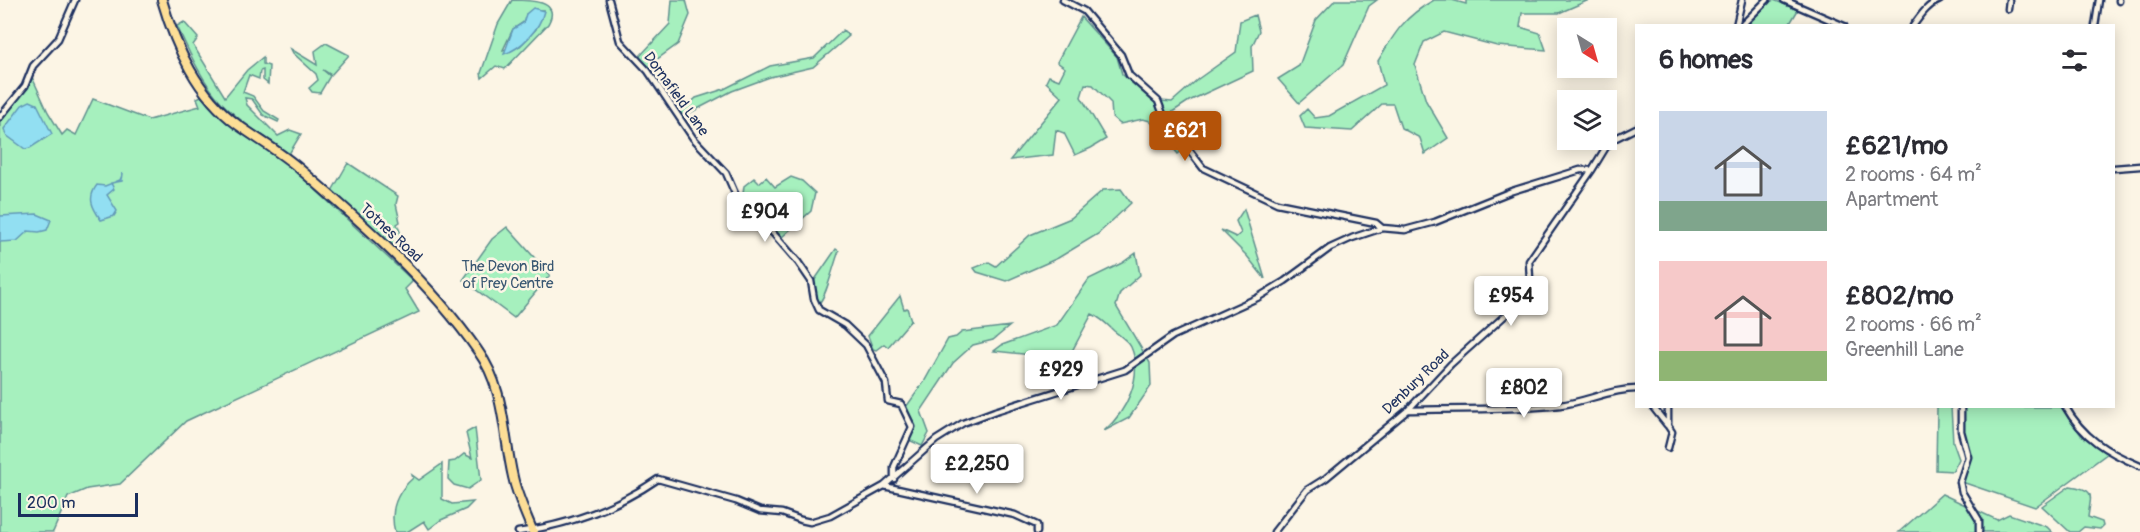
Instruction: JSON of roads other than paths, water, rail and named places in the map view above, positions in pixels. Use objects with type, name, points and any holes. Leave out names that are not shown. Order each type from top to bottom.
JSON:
[{"type":"main road","name":"Totnes Road","points":[[162,0],[180,50],[197,83],[213,103],[238,125],[296,166],[391,251],[429,288],[480,353],[499,392],[513,478],[532,531]]},
{"type":"street","points":[[0,117],[25,86],[33,66],[58,39],[75,0]]},
{"type":"street","name":"Dornafield Lane","points":[[609,0],[620,41],[648,71],[693,138],[726,173],[740,204],[766,225],[798,262],[811,281],[814,299],[819,310],[845,325],[866,345],[886,383],[888,401],[901,404],[912,427],[894,467],[894,479]]},
{"type":"street","points":[[1063,0],[1084,11],[1121,55],[1129,75],[1158,101],[1164,117],[1203,168],[1277,203],[1376,223],[1382,228]]},
{"type":"street","points":[[1736,24],[1742,0]]},
{"type":"street","points":[[1914,24],[1923,11],[1932,3],[1940,0]]},
{"type":"street","points":[[2008,9],[2009,0]]},
{"type":"street","points":[[2095,24],[2099,0]]},
{"type":"street","points":[[1743,24],[1764,1]]},
{"type":"street","points":[[1787,1],[1839,24]]},
{"type":"street","name":"Denbury Road","points":[[1274,532],[1307,490],[1326,478],[1408,410],[1451,364],[1520,302],[1530,279],[1529,261],[1609,144],[1635,129]]},
{"type":"street","points":[[2115,168],[2140,166]]},
{"type":"street","points":[[518,532],[532,531],[565,522],[605,508],[623,501],[658,479],[736,501],[760,511],[782,513],[810,522],[837,513],[894,479],[936,440],[963,423],[986,413],[1125,370],[1173,336],[1270,290],[1330,248],[1352,238],[1382,228],[1405,230],[1512,191],[1580,170],[1592,170]]},
{"type":"street","points":[[1408,410],[1564,405],[1625,389],[1635,389]]},
{"type":"street","points":[[1654,408],[1672,432],[1668,448]]},
{"type":"street","points":[[1668,408],[1668,426]]},
{"type":"street","points":[[1961,408],[1961,431],[1968,457],[1960,482],[1962,492],[1979,520],[1979,532]]},
{"type":"street","points":[[2066,408],[2084,434],[2097,444],[2140,466]]},
{"type":"street","points":[[884,486],[1015,515],[1037,525],[1037,532]]},
{"type":"water","points":[[533,8],[544,11],[538,25],[523,43],[504,54],[513,29],[523,23],[526,14]]},
{"type":"water","points":[[30,101],[37,104],[52,134],[25,149],[6,135],[4,129],[22,105]]},
{"type":"water","points":[[111,184],[114,189],[107,195],[117,211],[114,216],[101,220],[93,207],[92,194],[97,185]]},
{"type":"water","points":[[37,214],[51,220],[47,230],[28,231],[17,241],[0,242],[0,216]]},
{"type":"park label","name":"The Devon Bird of Prey Centre","points":[[508,274]]}]
